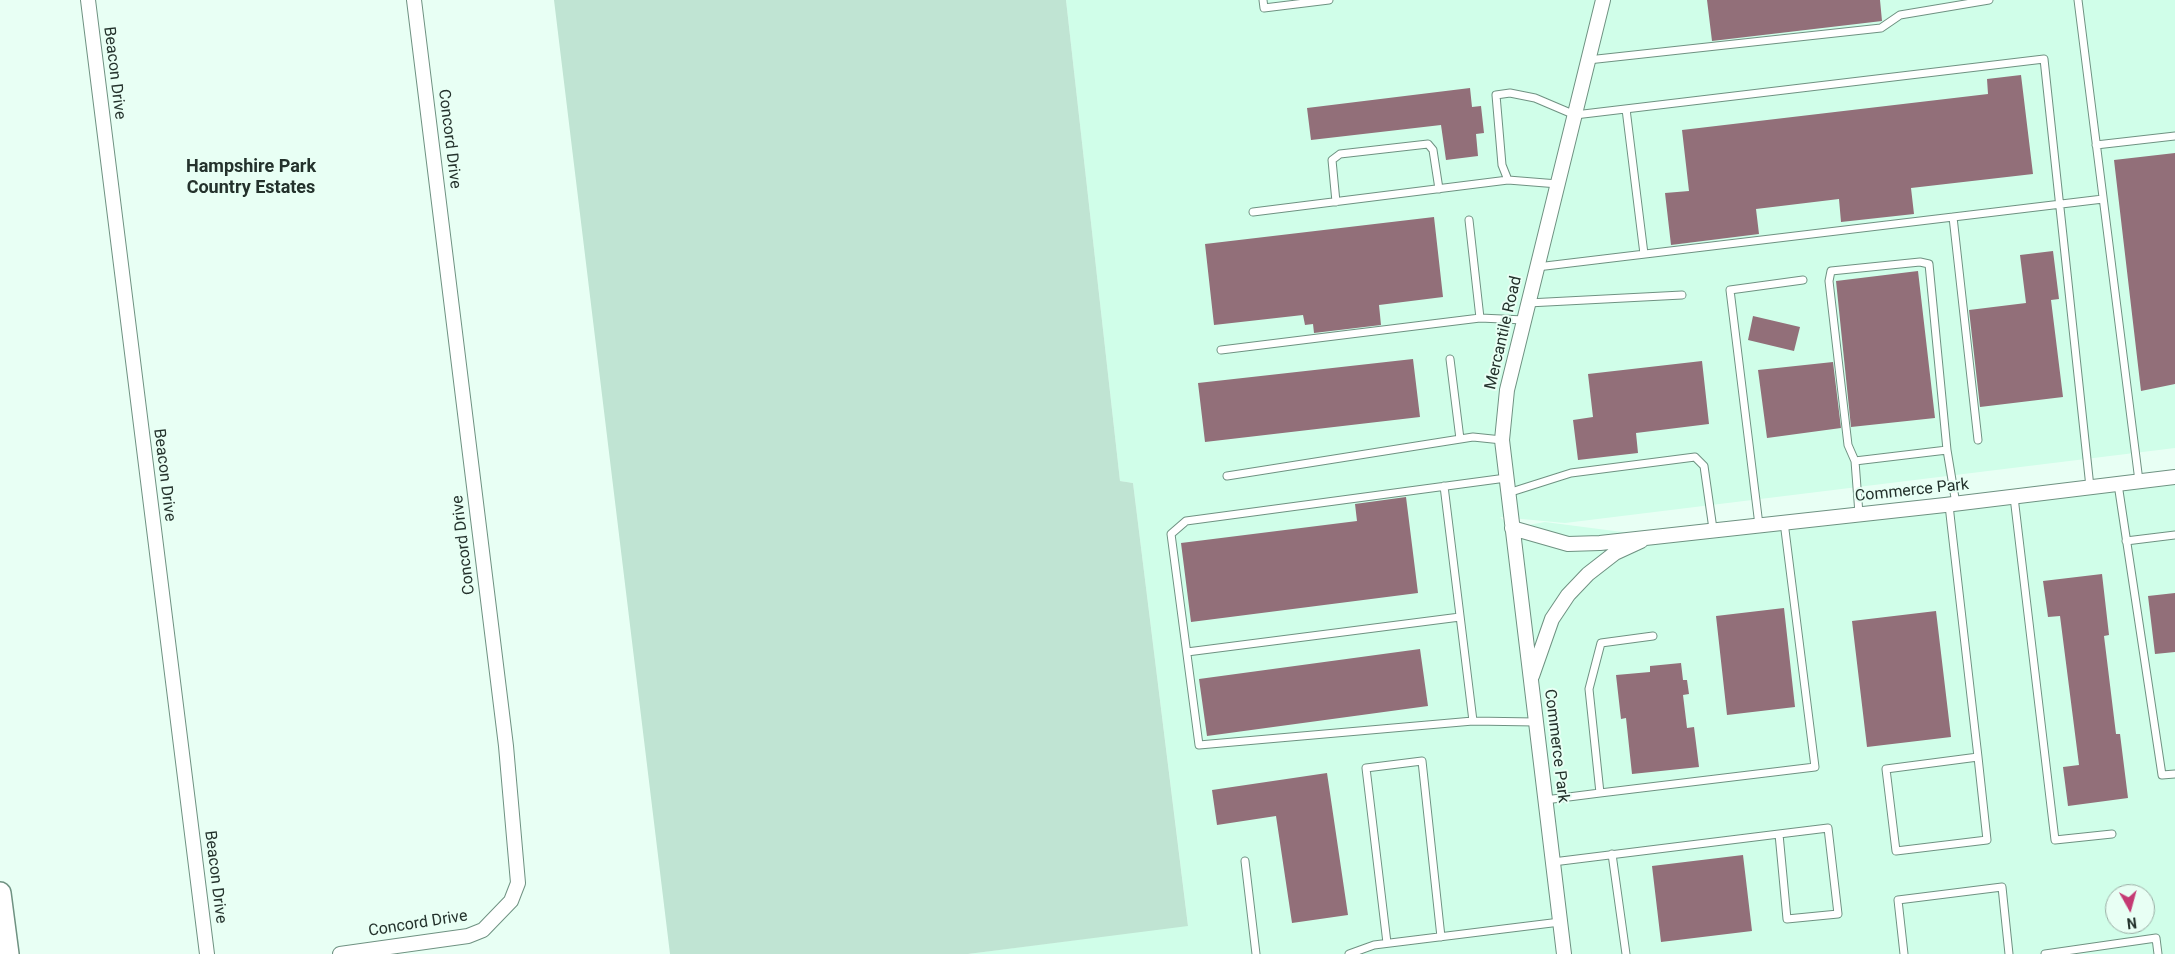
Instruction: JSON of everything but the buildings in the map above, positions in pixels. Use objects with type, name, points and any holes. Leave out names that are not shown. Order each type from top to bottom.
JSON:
[{"type":"main road","points":[[0,893],[8,954]]},
{"type":"street","name":"Beacon Drive","points":[[88,0],[207,954]]},
{"type":"street","name":"Concord Drive","points":[[340,954],[468,936],[483,930],[511,901],[518,883],[505,737],[414,0]]},
{"type":"street","name":"Mercantile Road","points":[[1530,680],[1502,440],[1507,390],[1603,0]]},
{"type":"street","name":"Commerce Park","points":[[1512,528],[1568,544],[1600,543],[2014,497],[2175,477]]},
{"type":"street","name":"Commerce Park","points":[[1564,954],[1530,680],[1552,619],[1568,595],[1588,574],[1615,554],[1653,536]]},
{"type":"lane","points":[[1263,0],[1264,8],[1329,0]]},
{"type":"lane","points":[[1588,60],[1881,28],[1900,15],[1989,0]]},
{"type":"lane","points":[[2078,0],[2138,481]]},
{"type":"lane","points":[[1508,180],[1502,165],[1496,95],[1510,92],[1535,98],[1575,115],[2044,59],[2090,487]]},
{"type":"lane","points":[[1626,109],[1644,254]]},
{"type":"lane","points":[[2096,145],[2175,136]]},
{"type":"lane","points":[[1336,202],[1332,160],[1340,154],[1428,144],[1433,150],[1439,189]]},
{"type":"lane","points":[[1253,212],[1508,180],[1558,184]]},
{"type":"lane","points":[[1537,267],[2103,199]]},
{"type":"lane","points":[[1953,217],[1978,440]]},
{"type":"lane","points":[[1469,220],[1480,318]]},
{"type":"lane","points":[[1859,514],[1855,462],[1848,445],[1829,281],[1831,271],[1920,262],[1929,264],[1987,840],[1896,851],[1886,769],[1978,757]]},
{"type":"lane","points":[[1759,525],[1730,290],[1803,280]]},
{"type":"lane","points":[[1528,303],[1682,295]]},
{"type":"lane","points":[[1220,350],[1480,318],[1524,320]]},
{"type":"lane","points":[[1450,359],[1460,439]]},
{"type":"lane","points":[[1227,476],[1473,437],[1502,440]]},
{"type":"lane","points":[[1855,462],[1947,450]]},
{"type":"lane","points":[[1508,493],[1571,473],[1695,457],[1704,466],[1713,529]]},
{"type":"lane","points":[[1506,478],[1186,521],[1171,534],[1199,745],[1473,720],[1535,722]]},
{"type":"lane","points":[[2118,484],[2162,775],[2175,774]]},
{"type":"lane","points":[[1444,486],[1473,720]]},
{"type":"lane","points":[[2014,497],[2055,840],[2112,834]]},
{"type":"lane","points":[[1545,800],[1815,767],[1784,522]]},
{"type":"lane","points":[[2126,541],[2175,535]]},
{"type":"lane","points":[[1187,652],[1460,617]]},
{"type":"lane","points":[[1600,793],[1589,689],[1600,643],[1654,636]]},
{"type":"lane","points":[[1386,943],[1366,768],[1412,762],[1422,761],[1441,937]]},
{"type":"lane","points":[[1553,862],[1828,828],[1838,914],[1788,919],[1780,834]]},
{"type":"lane","points":[[1612,854],[1626,954]]},
{"type":"lane","points":[[1245,861],[1256,954]]},
{"type":"lane","points":[[1904,954],[1898,900],[2002,887],[2009,954]]},
{"type":"lane","points":[[1349,954],[1374,945],[1386,943],[1560,922]]},
{"type":"lane","points":[[2045,954],[2156,938],[2158,954]]},
{"type":"shaded area","points":[[554,0],[1066,0],[1120,481],[1133,483],[1188,926],[968,954],[670,954]]},
{"type":"shaded area","points":[[1066,0],[2175,0],[2175,448],[1565,523],[1500,517],[1512,528],[1545,522],[1653,536],[2175,477],[2175,954],[968,954],[1188,925],[1133,483],[1120,481]]},
{"type":"district","name":"Hampshire Park Country Estates","points":[[251,177]]}]
